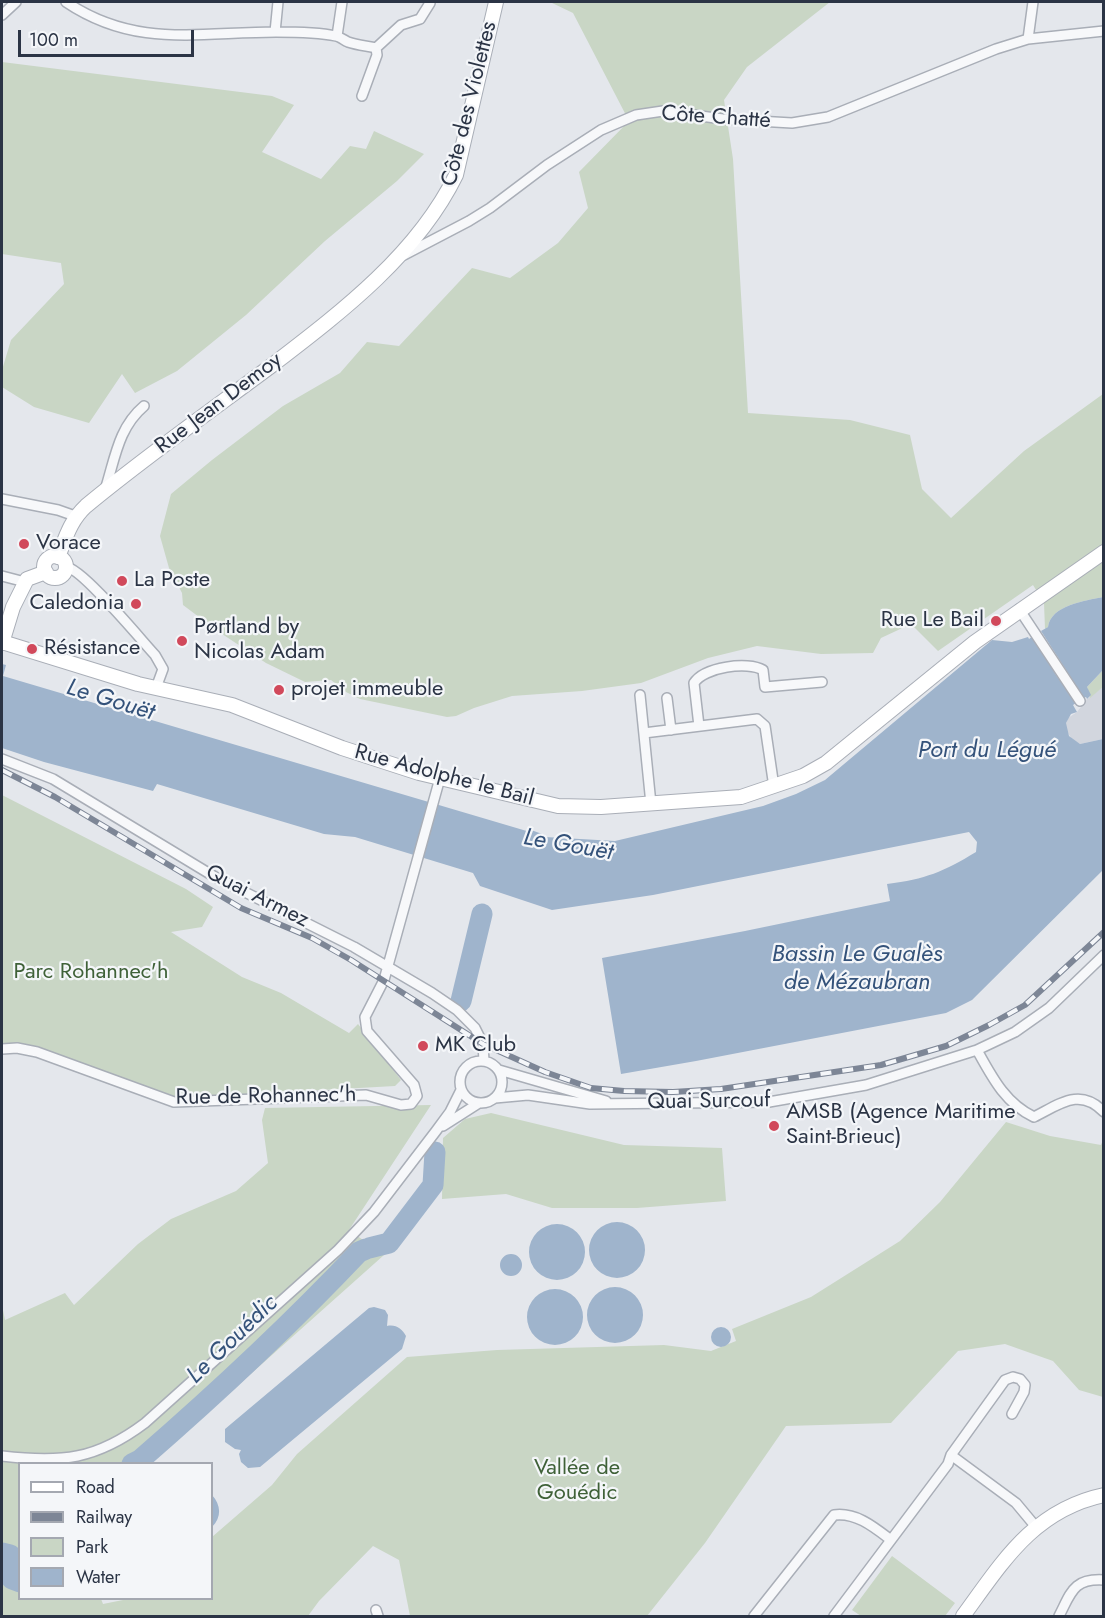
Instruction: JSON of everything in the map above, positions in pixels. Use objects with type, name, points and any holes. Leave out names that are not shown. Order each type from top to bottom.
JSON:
[{"type":"street","points":[[2,15],[16,2]]},
{"type":"street","points":[[66,2],[112,25],[147,33],[176,36],[275,32],[337,36],[350,43],[376,48]]},
{"type":"street","points":[[275,32],[278,2]]},
{"type":"street","points":[[337,36],[342,2]]},
{"type":"street","name":"Côte des Violettes","points":[[394,260],[445,198],[456,175],[496,2]]},
{"type":"street","points":[[1028,39],[1033,2]]},
{"type":"street","points":[[376,48],[401,25],[420,19],[430,3]]},
{"type":"street","name":"Côte Chatté","points":[[394,260],[469,221],[601,130],[636,116],[663,111],[723,119],[792,123],[828,117],[996,49],[1028,39],[1104,31]]},
{"type":"street","points":[[362,96],[377,55],[376,48]]},
{"type":"street","name":"Rue Jean Demoy","points":[[25,582],[27,579],[46,572],[46,562],[51,557],[62,562],[68,530],[75,516],[105,490],[343,310],[394,260]]},
{"type":"street","points":[[105,490],[117,443],[134,414],[144,406]]},
{"type":"street","points":[[2,499],[58,510],[75,516]]},
{"type":"street","name":"Rue Adolphe le Bail","points":[[2,643],[156,688],[232,705],[374,759],[440,778],[558,806],[601,807],[651,804],[741,796],[803,776],[826,763],[1019,609],[1104,552]]},
{"type":"street","points":[[62,562],[86,579],[155,655],[163,669],[156,688]]},
{"type":"street","points":[[2,576],[25,582],[13,607],[2,643]]},
{"type":"street","points":[[1019,609],[1080,701]]},
{"type":"street","points":[[699,726],[693,683],[696,678],[717,668],[755,666],[763,670],[765,687],[822,682]]},
{"type":"street","points":[[640,695],[651,804]]},
{"type":"street","points":[[667,698],[671,730]]},
{"type":"street","points":[[644,733],[757,719],[765,726],[774,787]]},
{"type":"street","name":"Quai Armez","points":[[2,759],[53,779],[215,877],[329,933],[450,1005],[475,1028],[483,1044],[483,1060]]},
{"type":"street","points":[[387,966],[440,778]]},
{"type":"street","name":"Quai Surcouf","points":[[495,1098],[528,1095],[590,1104],[669,1105],[769,1102],[866,1085],[977,1050],[1015,1032],[1049,1008],[1104,955]]},
{"type":"street","name":"Rue de Rohannec'h","points":[[2,1049],[17,1048],[37,1052],[174,1102],[366,1095],[401,1105],[411,1104],[417,1096],[414,1085],[367,1031],[365,1017],[384,980],[387,966]]},
{"type":"street","points":[[977,1050],[995,1082],[1006,1096],[1019,1109],[1034,1117],[1070,1099],[1082,1098],[1095,1103],[1104,1112]]},
{"type":"street","points":[[2,1456],[32,1459],[80,1456],[121,1440],[140,1427],[338,1250],[374,1212],[450,1112],[461,1090],[462,1072],[467,1066],[475,1061],[483,1060],[490,1062],[499,1070],[502,1085],[495,1098],[479,1103],[436,1131]]},
{"type":"street","name":"Quai Surcouf","points":[[499,1070],[613,1103]]},
{"type":"street","points":[[461,1090],[466,1096],[479,1103]]},
{"type":"street","points":[[834,1617],[948,1464],[951,1455],[1005,1380],[1013,1377],[1020,1379],[1025,1385],[1024,1392],[1012,1414]]},
{"type":"street","points":[[951,1455],[1016,1503],[1036,1527]]},
{"type":"street","points":[[963,1617],[1010,1553],[1036,1527],[1055,1514],[1078,1503],[1104,1495]]},
{"type":"street","points":[[754,1617],[834,1515],[843,1514],[857,1518],[891,1540]]},
{"type":"street","points":[[1059,1617],[1074,1587],[1082,1581],[1104,1580]]},
{"type":"shaded area","points":[[1103,687],[1103,739],[1080,744],[1073,741],[1066,730],[1068,718]]},
{"type":"green space","points":[[550,2],[830,2],[747,67],[724,100],[733,159],[748,413],[850,420],[910,435],[922,489],[951,518],[1024,451],[1103,394],[1103,597],[1078,602],[1062,609],[1055,614],[1045,629],[1044,603],[1033,585],[938,651],[911,624],[881,638],[873,653],[821,654],[757,646],[708,658],[641,683],[582,691],[512,696],[456,716],[447,717],[360,699],[346,692],[331,680],[305,682],[266,663],[183,605],[182,593],[169,568],[160,536],[171,494],[283,406],[340,373],[367,342],[399,346],[472,268],[510,278],[558,243],[588,208],[579,172],[629,121],[573,13]]},
{"type":"green space","points":[[2,62],[272,96],[294,105],[262,152],[321,179],[350,146],[366,149],[374,131],[424,154],[397,181],[325,241],[246,315],[177,371],[135,393],[122,374],[89,423],[34,407],[2,387],[2,370],[11,340],[64,284],[61,263],[2,254]]},
{"type":"green space","points":[[1103,670],[1103,687],[1090,698],[1087,687]]},
{"type":"green space","name":"Parc Rohannec'h","points":[[2,795],[186,889],[213,907],[202,927],[171,932],[242,977],[281,993],[349,1033],[358,1024],[401,1080],[395,1086],[177,1098],[28,1045],[2,1043]]},
{"type":"green space","name":"Vallée de Gouédic","points":[[431,1105],[349,1230],[384,1255],[152,1462],[18,1462],[18,1600],[101,1600],[103,1604],[123,1600],[213,1600],[213,1536],[272,1485],[297,1454],[407,1357],[497,1350],[664,1345],[711,1351],[736,1341],[732,1329],[811,1297],[900,1241],[940,1202],[1006,1122],[1050,1136],[1101,1145],[1103,1140],[1103,1397],[1079,1390],[1053,1361],[1005,1344],[958,1351],[891,1423],[786,1426],[705,1543],[647,1616],[410,1616],[399,1560],[373,1546],[319,1601],[308,1616],[2,1616],[2,1305],[5,1320],[65,1293],[74,1305],[138,1244],[171,1219],[236,1191],[268,1163],[262,1120],[265,1108]]},
{"type":"green space","points":[[491,1113],[624,1145],[722,1148],[726,1201],[637,1208],[552,1208],[506,1194],[442,1199],[443,1138],[465,1119]]},
{"type":"green space","points":[[892,1556],[955,1603],[945,1616],[861,1616],[852,1610]]},
{"type":"water","points":[[1103,597],[1103,670],[1087,687],[1091,695],[1087,699],[1084,698],[1041,631],[1048,627],[1050,620],[1062,609],[1078,602]]},
{"type":"water","name":"Port du Légué","points":[[1033,636],[1076,703],[1073,705],[1077,712],[1071,714],[1066,723],[1069,736],[1080,744],[1103,739],[1103,870],[972,1000],[946,1013],[621,1074],[602,958],[890,901],[887,884],[913,880],[944,870],[976,852],[977,842],[969,832],[653,895],[552,910],[480,886],[473,873],[355,837],[324,834],[157,784],[153,791],[44,762],[2,748],[2,664],[6,665],[3,676],[530,832],[531,830],[545,837],[615,841],[763,806],[825,780],[992,640],[1012,642]]},
{"type":"water","points":[[612,1222],[622,1222],[637,1230],[643,1239],[645,1250],[643,1261],[637,1270],[622,1278],[612,1278],[601,1273],[594,1266],[589,1255],[589,1245],[594,1234],[601,1227]]},
{"type":"water","points":[[552,1224],[562,1224],[577,1232],[583,1241],[585,1252],[583,1263],[577,1272],[562,1280],[552,1280],[541,1275],[534,1268],[529,1257],[529,1247],[534,1236],[541,1229]]},
{"type":"water","points":[[511,1254],[519,1257],[522,1265],[519,1273],[511,1276],[503,1273],[500,1265],[503,1257]]},
{"type":"water","points":[[610,1287],[620,1287],[635,1295],[641,1304],[643,1315],[641,1326],[635,1335],[620,1343],[610,1343],[599,1338],[592,1331],[587,1320],[587,1310],[592,1299],[599,1292]]},
{"type":"water","points":[[550,1289],[560,1289],[575,1297],[581,1306],[583,1317],[581,1328],[575,1337],[560,1345],[550,1345],[539,1340],[532,1333],[527,1322],[527,1312],[532,1301],[539,1294]]},
{"type":"water","points":[[369,1308],[385,1310],[388,1315],[387,1326],[396,1326],[406,1336],[402,1349],[260,1467],[248,1468],[241,1462],[239,1454],[241,1450],[225,1442],[225,1429]]},
{"type":"water","points":[[721,1327],[728,1330],[731,1337],[728,1344],[721,1347],[714,1344],[711,1337],[714,1330]]},
{"type":"water","points":[[213,1497],[219,1511],[213,1525]]},
{"type":"waterway","name":"Le Gouédic","points":[[461,1001],[482,914]]},
{"type":"waterway","name":"Le Gouédic","points":[[369,1248],[389,1243],[433,1185],[435,1152]]},
{"type":"waterway","name":"Le Gouédic","points":[[136,1462],[224,1384],[359,1252],[366,1249]]},
{"type":"waterway","name":"Le Gouédic","points":[[2,1553],[10,1555],[12,1579],[18,1581]]},
{"type":"railway","points":[[2,770],[55,797],[241,908],[312,938],[351,960],[483,1044],[545,1072],[591,1088],[673,1092],[721,1089],[881,1065],[946,1046],[1025,1005],[1104,932]]},
{"type":"place","name":"Vorace","points":[[24,544]]},
{"type":"place","name":"La Poste","points":[[122,581]]},
{"type":"place","name":"Caledonia","points":[[136,604]]},
{"type":"place","name":"Rue Le Bail","points":[[996,621]]},
{"type":"place","name":"Pørtland by Nicolas Adam","points":[[182,641]]},
{"type":"place","name":"Résistance","points":[[32,649]]},
{"type":"place","name":"projet immeuble","points":[[279,690]]},
{"type":"place","name":"MK Club","points":[[423,1046]]},
{"type":"place","name":"AMSB (Agence Maritime Saint-Brieuc)","points":[[774,1126]]},
{"type":"water label","name":"Le Gouët","points":[[110,701]]},
{"type":"water label","name":"Le Gouët","points":[[568,846]]},
{"type":"water label","name":"Bassin Le Gualès de Mézaubran","points":[[857,969]]}]
